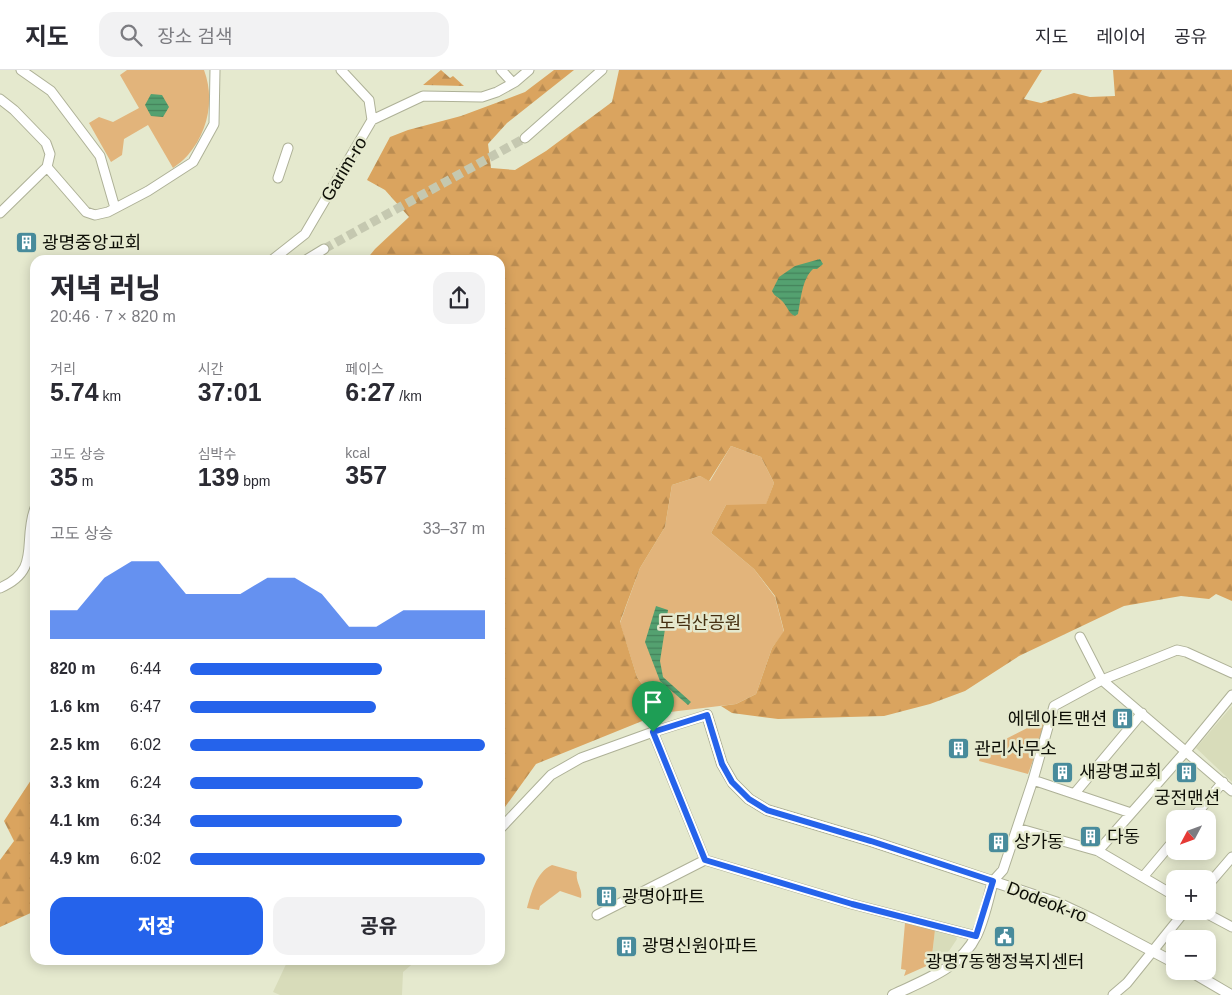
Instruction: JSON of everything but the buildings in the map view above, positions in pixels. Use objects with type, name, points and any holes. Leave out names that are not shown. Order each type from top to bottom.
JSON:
[{"type":"street","points":[[21,70],[50,91],[100,156],[115,208]]},
{"type":"street","points":[[47,167],[86,212],[95,215],[108,212],[148,191],[193,162],[214,124],[215,70]]},
{"type":"street","name":"Garim-ro","points":[[278,255],[305,234],[372,120],[369,100],[341,70]]},
{"type":"street","points":[[501,70],[513,83]]},
{"type":"street","points":[[372,120],[423,96],[482,97],[497,92],[513,83],[529,70]]},
{"type":"street","points":[[525,138],[602,70]]},
{"type":"street","points":[[0,99],[14,110],[46,143],[50,154],[47,167],[0,213]]},
{"type":"street","points":[[278,178],[288,148]]},
{"type":"street","points":[[314,255],[324,249]]},
{"type":"street","points":[[0,588],[11,583],[23,573],[28,554],[30,529]]},
{"type":"street","points":[[1080,636],[1102,680],[1232,791]]},
{"type":"street","points":[[892,995],[944,970],[970,947],[976,936],[993,881],[1003,870],[1033,780],[1054,706],[1102,680],[1177,650],[1186,652],[1232,673]]},
{"type":"street","points":[[1098,851],[1186,751],[1232,695]]},
{"type":"street","points":[[1075,793],[1142,714]]},
{"type":"street","points":[[505,824],[551,775],[581,758],[707,715]]},
{"type":"street","name":"Dodeok-ro","points":[[707,715],[722,764],[732,782],[749,799],[767,810],[871,841],[1058,903],[1166,957]]},
{"type":"street","points":[[653,732],[705,860]]},
{"type":"street","points":[[1033,780],[1131,813]]},
{"type":"street","points":[[1200,810],[1223,782]]},
{"type":"street","points":[[1017,828],[1098,851],[1166,891]]},
{"type":"street","points":[[1143,877],[1166,850]]},
{"type":"street","points":[[1216,876],[1232,857]]},
{"type":"street","points":[[596,916],[705,860],[852,904],[976,936]]},
{"type":"street","points":[[1216,918],[1232,927]]},
{"type":"street","points":[[1113,995],[1127,983],[1178,920]]},
{"type":"street","points":[[1205,980],[1231,995]]},
{"type":"shaded area","points":[[151,94],[162,95],[169,107],[163,117],[151,116],[145,105]]},
{"type":"shaded area","points":[[820,259],[823,264],[817,269],[813,269],[806,278],[798,314],[795,316],[772,291],[779,277],[795,266]]},
{"type":"shaded area","points":[[656,606],[668,610],[660,661],[663,677],[691,702],[688,705],[660,681],[645,642]]},
{"type":"shaded area","points":[[1232,706],[1232,782],[1196,748]]},
{"type":"shaded area","points":[[935,930],[955,935],[957,939],[949,951],[931,964]]},
{"type":"shaded area","points":[[286,965],[411,965],[403,972],[402,995],[280,995],[273,992]]},
{"type":"green space","points":[[127,70],[204,70],[209,92],[208,115],[205,126],[195,146],[173,168],[148,125],[124,139],[122,155],[111,162],[89,123],[99,117],[113,122],[139,108],[120,75]]},
{"type":"green space","points":[[441,70],[450,78],[453,76],[464,86],[423,85]]},
{"type":"green space","points":[[554,70],[574,70],[507,123],[488,144],[491,168],[515,170],[546,151],[612,102],[619,70],[1042,70],[1024,99],[1041,103],[1074,93],[1090,97],[1115,96],[1113,70],[1232,70],[1232,601],[1216,594],[1209,599],[1181,596],[1124,606],[1019,656],[965,691],[930,704],[884,716],[778,719],[732,713],[721,706],[736,704],[756,694],[772,648],[784,631],[775,596],[754,569],[711,533],[726,505],[766,504],[774,483],[761,457],[731,446],[709,481],[700,476],[672,485],[665,527],[640,568],[620,622],[637,677],[662,713],[536,764],[505,807],[505,255],[370,255],[409,217],[385,190],[367,180],[390,137],[408,130],[461,116],[525,92]]},
{"type":"green space","name":"도덕산공원","points":[[731,446],[761,457],[774,483],[766,505],[726,505],[711,533],[754,569],[775,597],[784,632],[772,648],[756,694],[736,704],[662,713],[637,677],[620,623],[640,568],[665,527],[672,485],[700,476],[710,481]]},
{"type":"green space","points":[[1049,717],[1028,774],[979,761],[982,751]]},
{"type":"green space","points":[[30,782],[30,913],[0,927],[0,860],[14,841],[4,821]]},
{"type":"green space","points":[[552,865],[577,872],[581,898],[560,891],[540,906],[539,910],[527,908],[532,890],[538,878],[546,868]]},
{"type":"green space","points":[[905,923],[935,930],[931,964],[904,976],[906,970],[901,969]]},
{"type":"tunnel","points":[[324,249],[525,138]]},
{"type":"place","name":"광명중앙교회","points":[[26,243]]},
{"type":"place","name":"에덴아트맨션","points":[[1123,719]]},
{"type":"place","name":"관리사무소","points":[[958,749]]},
{"type":"place","name":"새광명교회","points":[[1063,772]]},
{"type":"place","name":"궁전맨션","points":[[1187,773]]},
{"type":"place","name":"다동","points":[[1091,837]]},
{"type":"place","name":"상가동","points":[[998,842]]},
{"type":"place","name":"광명아파트","points":[[606,897]]},
{"type":"place","name":"광명7동행정복지센터","points":[[1005,937]]},
{"type":"place","name":"광명신원아파트","points":[[626,946]]},
{"type":"route","points":[[707,715],[722,764],[732,782],[749,799],[767,810],[871,841],[993,881],[976,936],[852,904],[705,860],[653,732],[707,715]]}]
